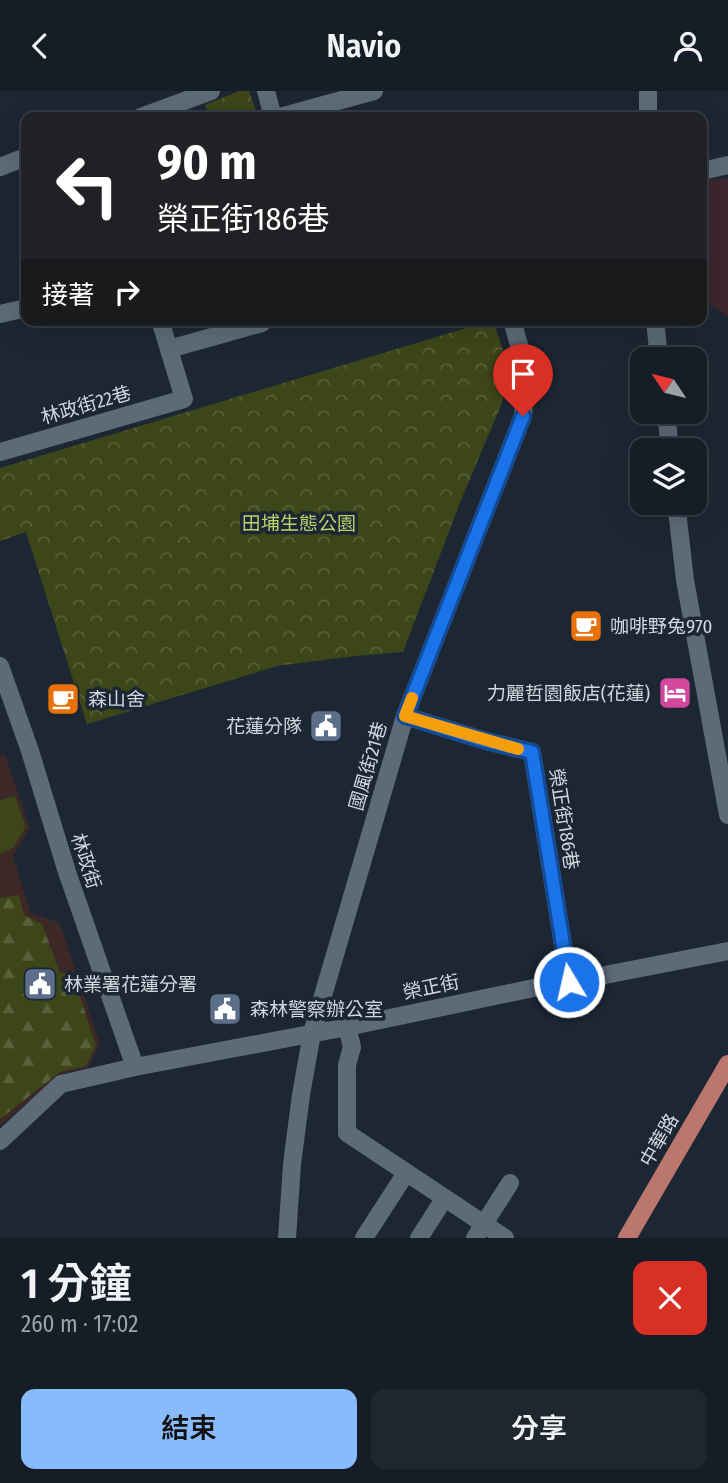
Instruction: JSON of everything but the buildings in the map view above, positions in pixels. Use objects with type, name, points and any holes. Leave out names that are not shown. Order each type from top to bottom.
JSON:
[{"type":"main road","name":"中華路","points":[[627,1238],[728,1064]]},
{"type":"street","points":[[154,112],[211,91]]},
{"type":"street","points":[[266,91],[272,112]]},
{"type":"street","points":[[299,112],[374,91]]},
{"type":"street","points":[[649,112],[651,92]]},
{"type":"street","points":[[0,167],[21,159]]},
{"type":"street","points":[[707,170],[728,165]]},
{"type":"street","points":[[0,314],[21,309]]},
{"type":"street","points":[[162,326],[169,349],[251,326]]},
{"type":"street","name":"國風街21巷","points":[[287,1238],[300,1095],[312,1033],[405,716],[523,416],[524,363],[514,326]]},
{"type":"street","points":[[656,326],[658,347]]},
{"type":"street","name":"林政街22巷","points":[[0,452],[184,399],[169,349]]},
{"type":"street","points":[[678,515],[685,580],[728,815]]},
{"type":"street","name":"林政街","points":[[0,666],[30,751],[67,872],[135,1067]]},
{"type":"street","name":"榮正街186巷","points":[[405,716],[532,752],[569,982]]},
{"type":"street","name":"榮正街","points":[[0,1141],[61,1084],[470,1000],[728,951]]},
{"type":"street","points":[[347,1027],[352,1047],[347,1065],[347,1133],[444,1199],[479,1231],[505,1238]]},
{"type":"street","points":[[364,1238],[406,1173]]},
{"type":"street","points":[[479,1231],[510,1183]]},
{"type":"street","points":[[419,1238],[444,1199]]},
{"type":"shaded area","points":[[728,178],[728,317],[707,303],[709,180]]},
{"type":"shaded area","name":"林業署花蓮分署","points":[[5,754],[30,828],[13,856],[31,913],[60,923],[100,1044],[88,1068],[60,1074],[0,1126],[0,755]]},
{"type":"green space","points":[[239,91],[249,91],[256,112],[208,112],[205,105]]},
{"type":"green space","name":"田埔生態公園","points":[[473,326],[495,326],[509,369],[502,403],[461,500],[403,652],[277,666],[87,724],[26,532],[0,541],[0,468]]},
{"type":"green space","points":[[15,796],[26,827],[13,848],[0,854],[0,800]]},
{"type":"green space","name":"林業署花蓮分署","points":[[19,895],[24,915],[42,924],[60,973],[72,973],[96,1045],[86,1066],[60,1072],[0,1119],[0,898]]},
{"type":"slow traffic","points":[[412,698],[405,716],[518,749]]},
{"type":"place","name":"咖啡野兔970","points":[[586,626]]},
{"type":"place","name":"力麗哲園飯店(花蓮)","points":[[675,693]]},
{"type":"place","name":"森山舍","points":[[63,699]]},
{"type":"place","name":"花蓮分隊","points":[[326,726]]},
{"type":"place","name":"林業署花蓮分署","points":[[40,984]]},
{"type":"place","name":"森林警察辦公室","points":[[225,1009]]},
{"type":"route","points":[[523,416],[405,716],[532,752],[569,982]]}]
